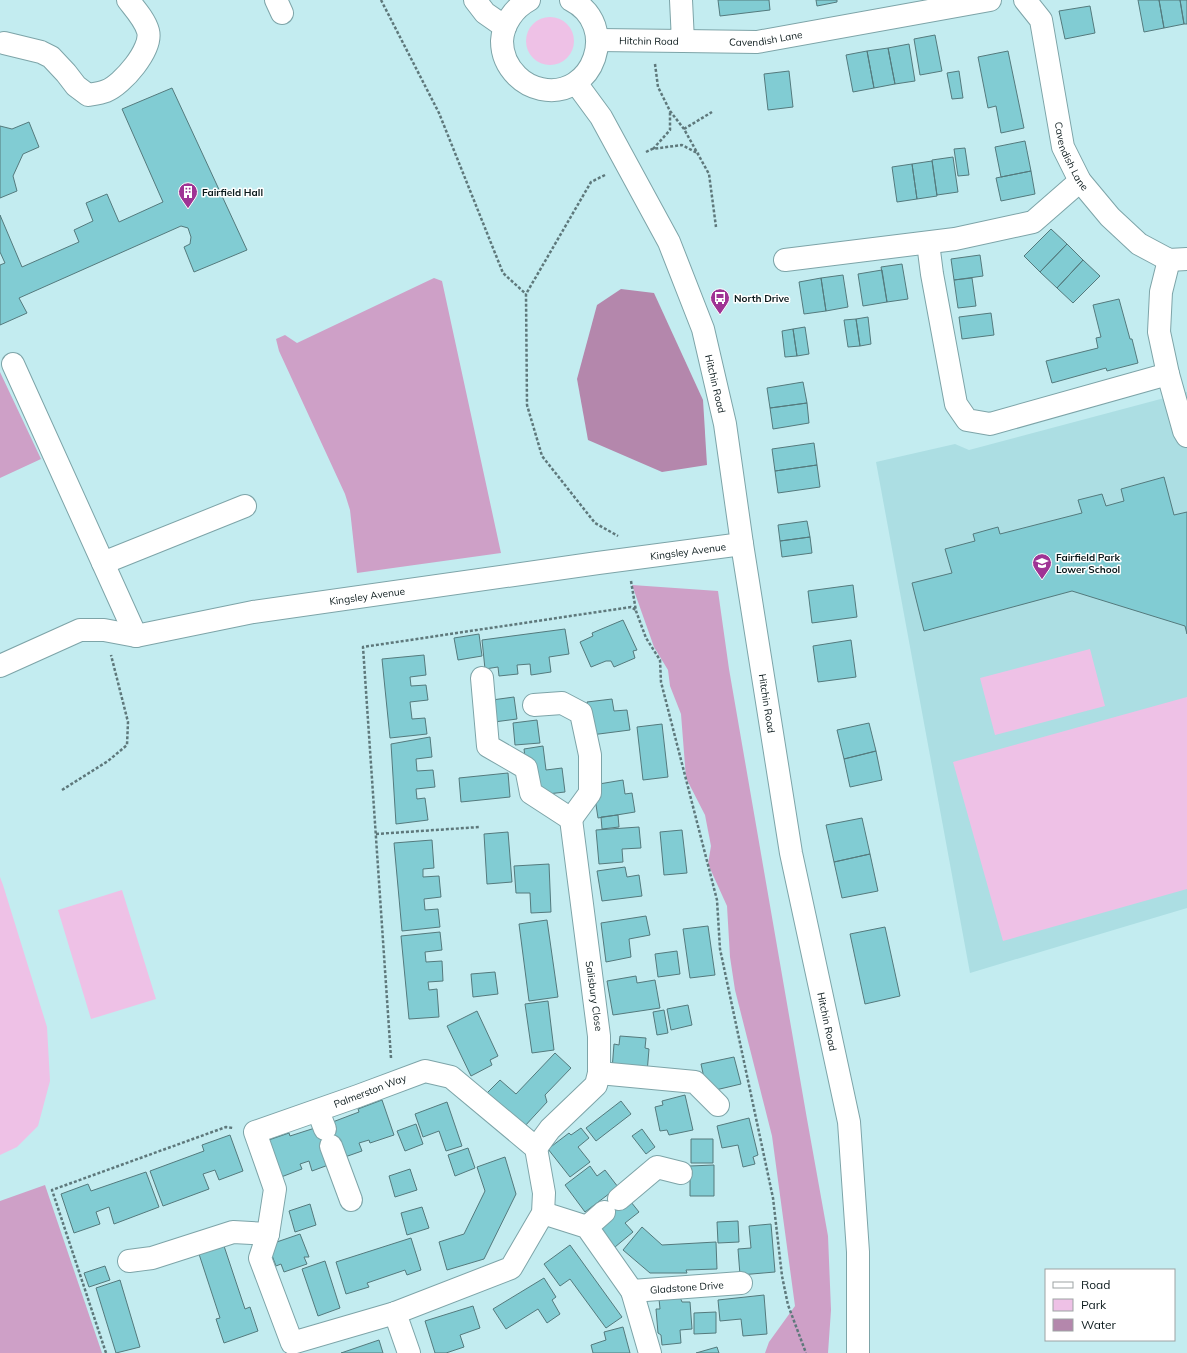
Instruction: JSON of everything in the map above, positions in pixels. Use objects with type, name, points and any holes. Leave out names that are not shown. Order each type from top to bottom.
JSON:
[{"type":"street","points":[[1,46],[41,52],[51,57],[66,72],[76,86],[88,95],[106,91],[119,83],[136,65],[148,44],[148,32],[140,16],[128,0]]},
{"type":"street","points":[[475,0],[485,13],[505,27]]},
{"type":"street","points":[[529,0],[522,3],[512,14],[505,27],[502,42],[504,56],[511,69],[520,80],[533,87],[548,90],[562,89],[576,83],[588,71],[596,57],[598,40],[595,26],[588,14],[578,4],[571,0]]},
{"type":"street","name":"Hitchin Road","points":[[598,40],[683,41],[681,0]]},
{"type":"street","name":"Cavendish Lane","points":[[683,41],[757,42],[944,4],[990,0]]},
{"type":"street","name":"Cavendish Lane","points":[[1025,0],[1041,20],[1063,147],[1080,181],[1110,217],[1139,244],[1178,260]]},
{"type":"street","name":"Hitchin Road","points":[[576,83],[601,116],[669,242],[703,329],[725,424],[742,544],[792,853],[849,1122],[858,1252],[858,1353]]},
{"type":"street","points":[[785,260],[955,239],[1034,222],[1080,181]]},
{"type":"street","points":[[928,242],[932,274],[956,404],[967,420],[990,424],[1168,374]]},
{"type":"street","points":[[1178,260],[1161,292],[1159,332],[1168,374],[1184,431],[1187,436]]},
{"type":"street","points":[[13,364],[136,636]]},
{"type":"street","points":[[104,563],[245,506]]},
{"type":"street","name":"Kingsley Avenue","points":[[0,666],[80,630],[104,630],[136,636],[253,612],[742,544]]},
{"type":"street","points":[[482,678],[488,746],[526,768],[531,793],[571,819],[590,793],[590,754],[581,713],[562,703],[534,704]]},
{"type":"street","name":"Salisbury Close","points":[[536,1148],[550,1129],[596,1085],[599,1073],[600,1036],[571,819]]},
{"type":"street","name":"Palmerston Way","points":[[255,1132],[325,1129],[401,1080],[424,1071],[451,1076],[536,1148]]},
{"type":"street","points":[[599,1073],[695,1082],[718,1105]]},
{"type":"street","points":[[325,1129],[351,1200]]},
{"type":"street","points":[[255,1132],[274,1189],[268,1234],[260,1258],[292,1343],[395,1313],[511,1268],[543,1213],[544,1193],[536,1148]]},
{"type":"street","points":[[587,1227],[611,1205],[658,1167],[681,1173]]},
{"type":"street","points":[[543,1213],[587,1227],[632,1291],[650,1353]]},
{"type":"street","points":[[129,1262],[152,1258],[233,1232],[268,1234]]},
{"type":"street","name":"Gladstone Drive","points":[[632,1291],[741,1283]]},
{"type":"street","points":[[395,1313],[409,1353]]},
{"type":"path","points":[[381,0],[439,113],[503,273],[526,294]]},
{"type":"path","points":[[654,41],[658,87],[670,111],[684,129],[709,174],[716,227]]},
{"type":"path","points":[[670,111],[670,130],[652,149],[682,145],[699,154]]},
{"type":"path","points":[[684,129],[712,112]]},
{"type":"path","points":[[608,174],[591,182],[526,294],[527,405],[542,456],[595,523],[623,539],[636,611],[646,638],[660,660],[661,682],[717,900],[720,949],[774,1198],[782,1276],[788,1305],[806,1353]]},
{"type":"path","points":[[401,1080],[392,1066],[363,646],[631,607],[636,611]]},
{"type":"path","points":[[62,790],[108,761],[127,745],[128,722],[104,630]]},
{"type":"path","points":[[376,834],[480,827]]},
{"type":"path","points":[[106,1353],[52,1190],[226,1127],[255,1132]]},
{"type":"shaded area","points":[[434,278],[442,281],[501,553],[357,573],[350,510],[345,494],[279,351],[276,339],[285,335],[297,343]]},
{"type":"shaded area","points":[[0,372],[41,459],[0,478]]},
{"type":"shaded area","name":"Fairfield Park Lower School","points":[[1187,392],[1187,908],[970,973],[876,462],[955,444],[969,450]]},
{"type":"shaded area","points":[[632,585],[718,591],[729,669],[828,1236],[831,1310],[828,1353],[765,1353],[769,1342],[795,1306],[772,1136],[735,990],[730,957],[727,906],[708,864],[711,846],[705,815],[686,778],[681,714],[670,686],[668,670],[654,647]]},
{"type":"shaded area","points":[[45,1185],[102,1353],[0,1353],[0,1201]]},
{"type":"green space","points":[[550,17],[559,19],[567,24],[572,32],[574,41],[572,50],[567,58],[559,63],[550,65],[541,63],[533,58],[528,50],[526,41],[528,32],[533,24],[541,19]]},
{"type":"green space","points":[[1090,649],[1105,706],[995,735],[980,678]]},
{"type":"green space","points":[[1187,697],[1187,889],[1003,941],[953,762]]},
{"type":"green space","points":[[0,877],[47,1027],[50,1081],[38,1126],[17,1147],[0,1155]]},
{"type":"green space","points":[[122,890],[156,999],[91,1019],[58,910]]},
{"type":"water","points":[[621,289],[654,293],[703,400],[707,465],[662,472],[588,440],[577,379],[597,305]]},
{"type":"building","points":[[718,0],[769,0],[770,10],[720,16]]},
{"type":"building","points":[[816,0],[837,0],[837,2],[817,6]]},
{"type":"building","points":[[1138,0],[1159,0],[1164,28],[1144,32]]},
{"type":"building","points":[[1159,0],[1180,0],[1184,24],[1164,28]]},
{"type":"building","points":[[1180,0],[1187,0],[1187,24],[1184,24]]},
{"type":"building","points":[[1090,6],[1095,33],[1065,39],[1059,11]]},
{"type":"building","points":[[935,35],[942,71],[920,75],[914,39]]},
{"type":"building","points":[[909,44],[915,81],[895,84],[888,48]]},
{"type":"building","points":[[888,48],[895,84],[874,88],[867,51]]},
{"type":"building","points":[[867,51],[874,88],[853,92],[846,55]]},
{"type":"building","points":[[1008,51],[1024,128],[1001,133],[996,106],[988,108],[978,57]]},
{"type":"building","points":[[789,71],[793,107],[768,110],[764,74]]},
{"type":"building","points":[[959,71],[963,98],[952,99],[947,73]]},
{"type":"building","name":"Fairfield Hall","points":[[172,88],[247,250],[194,272],[184,247],[190,244],[191,237],[188,228],[181,226],[19,298],[27,313],[0,325],[0,265],[5,263],[0,252],[0,215],[22,267],[79,242],[74,230],[93,221],[86,203],[107,194],[119,222],[163,202],[122,109]]},
{"type":"building","points":[[29,122],[39,147],[23,154],[13,176],[17,191],[0,198],[0,126],[12,129]]},
{"type":"building","points":[[1025,141],[1031,171],[1001,177],[995,147]]},
{"type":"building","points":[[965,148],[969,175],[958,176],[954,149]]},
{"type":"building","points":[[953,157],[958,192],[937,195],[932,160]]},
{"type":"building","points":[[932,161],[937,196],[917,199],[912,164]]},
{"type":"building","points":[[912,164],[917,199],[897,202],[892,167]]},
{"type":"building","points":[[1031,171],[1035,194],[1001,201],[996,178]]},
{"type":"building","points":[[1051,229],[1067,244],[1040,272],[1024,256]]},
{"type":"building","points":[[1067,244],[1083,260],[1057,288],[1040,272]]},
{"type":"building","points":[[980,255],[983,276],[954,280],[951,259]]},
{"type":"building","points":[[1083,260],[1100,276],[1073,303],[1057,288]]},
{"type":"building","points":[[902,264],[908,299],[887,302],[881,267]]},
{"type":"building","points":[[882,270],[887,302],[863,306],[858,274]]},
{"type":"building","points":[[843,275],[848,307],[826,311],[821,278]]},
{"type":"building","points":[[821,278],[826,311],[804,314],[799,282]]},
{"type":"building","points":[[972,278],[976,306],[958,308],[954,280]]},
{"type":"building","points":[[1119,299],[1138,363],[1107,371],[1106,368],[1052,383],[1046,361],[1098,348],[1096,338],[1101,337],[1093,305]]},
{"type":"building","points":[[991,313],[994,335],[962,339],[959,317]]},
{"type":"building","points":[[868,317],[871,344],[860,346],[856,319]]},
{"type":"building","points":[[856,319],[860,346],[848,347],[844,320]]},
{"type":"building","points":[[805,327],[809,354],[797,356],[793,329]]},
{"type":"building","points":[[793,329],[797,356],[785,357],[782,331]]},
{"type":"building","points":[[803,382],[807,403],[770,408],[767,388]]},
{"type":"building","points":[[807,403],[809,423],[773,429],[770,408]]},
{"type":"building","points":[[814,443],[817,465],[775,471],[772,449]]},
{"type":"building","points":[[817,465],[820,487],[778,493],[775,471]]},
{"type":"building","points":[[1164,477],[1174,515],[1187,512],[1187,634],[1185,626],[1072,591],[924,631],[912,583],[952,573],[945,549],[975,541],[973,534],[998,527],[1000,534],[1082,513],[1078,500],[1102,494],[1106,506],[1124,501],[1121,489]]},
{"type":"building","points":[[807,521],[810,537],[780,541],[778,525]]},
{"type":"building","points":[[810,537],[812,553],[782,557],[780,541]]},
{"type":"building","points":[[853,585],[857,617],[812,623],[808,591]]},
{"type":"building","points":[[623,620],[637,650],[633,651],[635,658],[614,667],[611,661],[606,661],[591,667],[580,642],[593,636],[592,633]]},
{"type":"building","points":[[565,629],[569,654],[549,657],[551,672],[531,675],[530,664],[517,665],[518,674],[499,676],[498,667],[485,669],[482,640]]},
{"type":"building","points":[[479,634],[482,656],[458,660],[454,638]]},
{"type":"building","points":[[851,640],[856,677],[818,682],[813,646]]},
{"type":"building","points":[[424,655],[426,675],[410,677],[411,686],[426,685],[428,700],[410,702],[412,719],[425,718],[427,734],[390,738],[382,659]]},
{"type":"building","points":[[514,697],[517,719],[494,722],[492,700]]},
{"type":"building","points":[[612,699],[614,711],[627,710],[630,730],[591,735],[587,702]]},
{"type":"building","points":[[537,720],[540,743],[515,745],[513,723]]},
{"type":"building","points":[[869,723],[876,751],[844,759],[837,730]]},
{"type":"building","points":[[662,724],[668,777],[643,780],[637,727]]},
{"type":"building","points":[[430,737],[432,757],[416,759],[417,771],[433,770],[435,787],[416,789],[417,799],[425,798],[428,820],[396,824],[391,744]]},
{"type":"building","points":[[543,746],[546,770],[562,768],[565,792],[530,796],[524,749]]},
{"type":"building","points":[[876,751],[882,780],[850,787],[844,759]]},
{"type":"building","points":[[508,773],[510,797],[461,802],[459,778]]},
{"type":"building","points":[[623,780],[625,794],[632,793],[635,812],[598,818],[593,785]]},
{"type":"building","points":[[618,815],[619,827],[602,829],[601,817]]},
{"type":"building","points":[[862,818],[870,854],[834,862],[826,825]]},
{"type":"building","points":[[639,827],[641,848],[622,849],[623,862],[599,864],[596,830]]},
{"type":"building","points":[[682,830],[687,873],[664,875],[660,832]]},
{"type":"building","points":[[508,832],[512,882],[487,884],[484,834]]},
{"type":"building","points":[[432,840],[434,868],[423,869],[423,877],[439,876],[441,897],[424,899],[425,910],[438,909],[440,927],[402,931],[394,843]]},
{"type":"building","points":[[870,854],[878,891],[842,898],[834,862]]},
{"type":"building","points":[[549,864],[551,912],[531,913],[530,893],[516,893],[514,866]]},
{"type":"building","points":[[625,867],[627,877],[639,875],[642,896],[602,901],[597,871]]},
{"type":"building","points":[[646,916],[650,935],[629,939],[631,957],[606,962],[601,923]]},
{"type":"building","points":[[547,920],[558,997],[529,1001],[519,924]]},
{"type":"building","points":[[708,926],[715,975],[690,978],[683,929]]},
{"type":"building","points":[[885,927],[900,996],[865,1004],[850,934]]},
{"type":"building","points":[[440,932],[442,950],[425,952],[426,962],[442,961],[443,981],[428,982],[429,990],[437,989],[439,1017],[409,1019],[401,936]]},
{"type":"building","points":[[677,951],[680,974],[658,977],[655,954]]},
{"type":"building","points":[[495,972],[498,994],[473,997],[471,974]]},
{"type":"building","points":[[636,976],[637,983],[655,980],[660,1008],[613,1015],[607,981]]},
{"type":"building","points":[[548,1001],[554,1050],[532,1053],[525,1004]]},
{"type":"building","points":[[688,1005],[692,1025],[671,1030],[667,1009]]},
{"type":"building","points":[[664,1010],[668,1033],[657,1035],[653,1012]]},
{"type":"building","points":[[477,1011],[498,1056],[490,1060],[492,1065],[471,1076],[447,1026]]},
{"type":"building","points":[[620,1036],[646,1038],[645,1048],[649,1049],[647,1073],[612,1070],[614,1044],[619,1045]]},
{"type":"building","points":[[555,1053],[571,1068],[545,1095],[547,1102],[524,1127],[487,1093],[500,1080],[516,1094]]},
{"type":"building","points":[[734,1057],[741,1084],[707,1092],[701,1064]]},
{"type":"building","points":[[685,1095],[693,1130],[669,1135],[667,1130],[660,1131],[655,1107],[663,1105],[662,1101]]},
{"type":"building","points":[[382,1100],[394,1135],[370,1143],[369,1140],[359,1143],[362,1151],[342,1158],[330,1123],[359,1112],[358,1109]]},
{"type":"building","points":[[621,1101],[631,1114],[596,1141],[586,1128]]},
{"type":"building","points":[[447,1102],[462,1146],[446,1151],[439,1131],[423,1137],[415,1114]]},
{"type":"building","points":[[749,1118],[758,1155],[753,1157],[755,1164],[743,1167],[738,1145],[722,1148],[717,1126]]},
{"type":"building","points":[[416,1124],[423,1144],[405,1151],[397,1131]]},
{"type":"building","points":[[318,1127],[331,1164],[312,1171],[309,1161],[300,1164],[302,1169],[276,1179],[263,1142],[289,1133],[290,1136]]},
{"type":"building","points":[[581,1128],[589,1138],[578,1147],[590,1162],[570,1177],[548,1149],[569,1133],[571,1135]]},
{"type":"building","points":[[642,1129],[655,1147],[646,1154],[632,1136]]},
{"type":"building","points":[[230,1135],[243,1171],[219,1180],[215,1170],[203,1174],[209,1189],[163,1206],[150,1171],[204,1151],[202,1145]]},
{"type":"building","points":[[691,1139],[713,1139],[713,1163],[691,1163]]},
{"type":"building","points":[[468,1148],[475,1168],[455,1176],[448,1155]]},
{"type":"building","points":[[505,1157],[516,1194],[484,1259],[447,1270],[439,1242],[464,1234],[485,1191],[477,1167]]},
{"type":"building","points":[[714,1165],[714,1196],[690,1196],[690,1166]]},
{"type":"building","points":[[590,1166],[597,1176],[605,1170],[618,1187],[585,1212],[565,1185]]},
{"type":"building","points":[[410,1169],[417,1190],[395,1197],[389,1176]]},
{"type":"building","points":[[146,1172],[159,1207],[114,1224],[109,1207],[96,1212],[100,1224],[74,1233],[61,1194],[88,1184],[91,1191]]},
{"type":"building","points":[[627,1197],[639,1212],[625,1223],[633,1232],[615,1247],[595,1223]]},
{"type":"building","points":[[310,1204],[316,1225],[295,1232],[289,1211]]},
{"type":"building","points":[[422,1207],[429,1228],[407,1235],[401,1213]]},
{"type":"building","points":[[738,1221],[739,1242],[718,1243],[717,1222]]},
{"type":"building","points":[[771,1224],[775,1272],[740,1275],[738,1249],[751,1248],[749,1226]]},
{"type":"building","points":[[642,1227],[662,1245],[716,1242],[717,1269],[686,1270],[687,1273],[650,1273],[623,1250]]},
{"type":"building","points":[[300,1234],[309,1257],[304,1257],[307,1264],[284,1272],[281,1264],[276,1266],[268,1245]]},
{"type":"building","points":[[411,1238],[421,1270],[407,1275],[405,1270],[367,1283],[369,1287],[346,1294],[336,1262]]},
{"type":"building","points":[[223,1243],[245,1309],[250,1307],[258,1331],[224,1343],[216,1319],[220,1318],[198,1251]]},
{"type":"building","points":[[570,1245],[622,1317],[606,1328],[570,1279],[560,1286],[544,1264]]},
{"type":"building","points":[[325,1261],[340,1308],[318,1316],[302,1269]]},
{"type":"building","points":[[105,1266],[110,1280],[89,1287],[84,1273]]},
{"type":"building","points":[[544,1278],[556,1297],[552,1300],[560,1314],[547,1323],[538,1309],[506,1329],[493,1309]]},
{"type":"building","points":[[120,1280],[140,1347],[116,1353],[96,1288]]},
{"type":"building","points":[[764,1295],[767,1334],[743,1336],[741,1319],[720,1321],[718,1300]]},
{"type":"building","points":[[680,1297],[682,1302],[690,1302],[692,1329],[680,1330],[681,1343],[662,1345],[661,1335],[658,1333],[656,1309],[660,1309],[659,1299]]},
{"type":"building","points":[[473,1306],[480,1328],[460,1335],[464,1347],[446,1353],[435,1353],[425,1321]]},
{"type":"building","points":[[716,1312],[716,1333],[694,1334],[694,1313]]},
{"type":"building","points":[[623,1327],[630,1353],[593,1353],[591,1345],[606,1340],[604,1332]]},
{"type":"building","points":[[379,1340],[383,1353],[341,1353]]},
{"type":"building","points":[[717,1347],[719,1353],[696,1353]]},
{"type":"place","name":"Fairfield Hall","points":[[188,209]]},
{"type":"place","name":"North Drive","points":[[720,315]]},
{"type":"place","name":"Fairfield Park Lower School","points":[[1042,580]]}]
